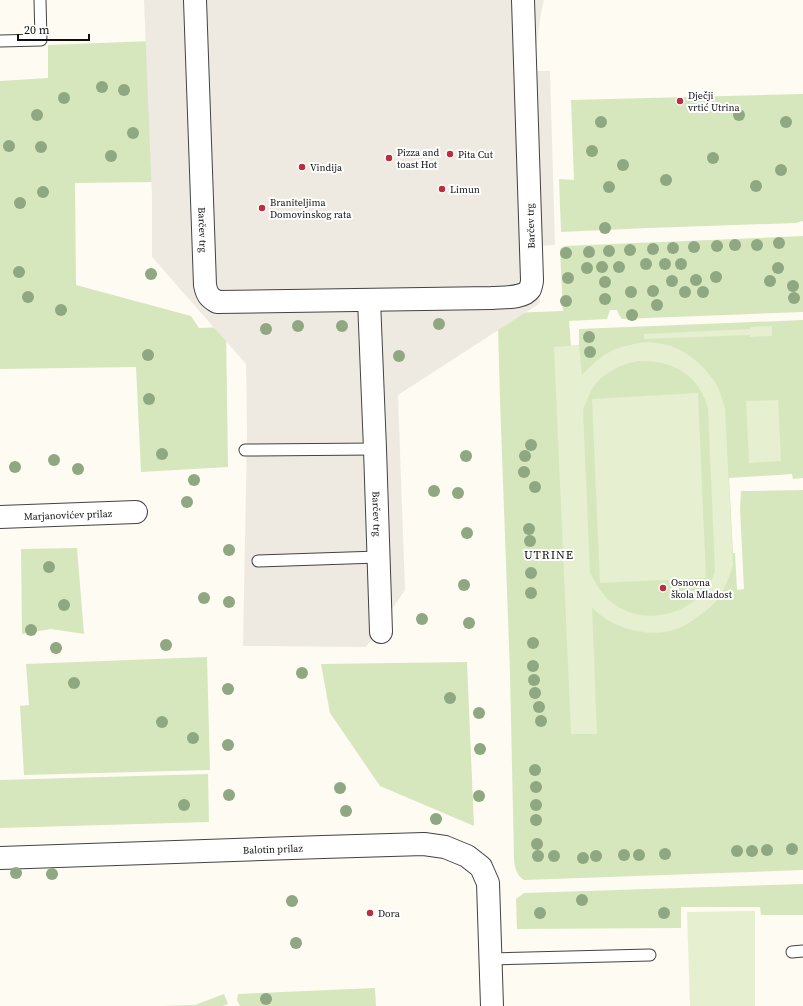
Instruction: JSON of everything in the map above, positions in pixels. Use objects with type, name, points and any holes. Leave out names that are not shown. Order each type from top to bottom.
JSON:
[{"type":"street","name":"Barčev trg","points":[[195,0],[206,292],[210,298],[217,302],[514,296],[524,294],[530,289],[532,280],[523,0]]},
{"type":"street","name":"Barčev trg","points":[[369,300],[381,632]]},
{"type":"street","name":"Marjanovićev prilaz","points":[[0,517],[136,512]]},
{"type":"street","name":"Balotin prilaz","points":[[0,858],[424,844],[445,847],[467,856],[481,868],[488,883],[492,1006]]},
{"type":"lane","points":[[0,42],[41,40],[40,0]]},
{"type":"lane","points":[[245,450],[375,448]]},
{"type":"lane","points":[[258,560],[378,557]]},
{"type":"lane","points":[[490,959],[650,955]]},
{"type":"green space","points":[[152,41],[156,182],[75,183],[76,285],[191,316],[199,328],[226,327],[228,467],[141,472],[136,367],[0,369],[0,81],[48,78],[48,45]]},
{"type":"green space","points":[[803,94],[803,221],[796,223],[561,232],[559,179],[574,180],[571,100]]},
{"type":"green space","name":"Osnovna škola Mladost","points":[[803,236],[803,312],[622,319],[617,310],[610,310],[607,319],[569,321],[571,346],[579,345],[579,329],[803,320],[803,478],[793,479],[792,474],[729,478],[733,553],[735,553],[737,590],[744,589],[740,509],[741,491],[803,490],[803,870],[524,880],[517,872],[514,860],[510,673],[498,327],[507,313],[563,311],[560,250],[565,246]]},
{"type":"green space","points":[[772,326],[772,336],[750,337],[750,335],[644,339],[644,334],[750,329],[750,327]]},
{"type":"green space","points":[[648,342],[671,346],[686,353],[705,369],[718,388],[725,408],[733,565],[723,591],[718,599],[705,612],[687,624],[670,631],[650,633],[640,632],[620,626],[600,615],[592,607],[597,734],[571,734],[554,347],[579,345],[582,375],[594,363],[609,352],[628,345]],"holes":[[[651,361],[673,366],[691,378],[704,396],[708,408],[715,571],[710,584],[705,587],[700,596],[691,603],[679,610],[648,616],[628,612],[610,601],[601,591],[590,573],[583,409],[592,389],[606,374],[632,362]]]},
{"type":"green space","points":[[698,393],[706,578],[600,583],[592,399]]},
{"type":"green space","points":[[778,400],[781,461],[749,463],[746,401]]},
{"type":"green space","points":[[77,548],[84,634],[51,629],[22,634],[21,549]]},
{"type":"green space","points":[[207,657],[210,770],[24,775],[20,706],[29,705],[26,664]]},
{"type":"green space","points":[[467,662],[474,826],[380,786],[330,713],[321,664]]},
{"type":"green space","points":[[208,774],[209,822],[0,828],[0,780]]},
{"type":"green space","points":[[803,884],[803,915],[761,915],[760,907],[681,907],[681,928],[517,929],[516,899],[524,893]]},
{"type":"green space","points":[[755,911],[755,1006],[690,1006],[687,912]]},
{"type":"green space","points":[[375,988],[376,1006],[240,1006],[237,1000],[238,994]]},
{"type":"green space","points":[[224,994],[228,1004],[223,1006],[162,1006],[195,1005]]},
{"type":"shaded area","points":[[144,0],[544,0],[533,71],[550,71],[555,245],[538,246],[540,303],[398,395],[405,590],[366,647],[243,646],[247,432],[246,364],[152,257],[152,197]]},
{"type":"place","name":"Dječji vrtić Utrina","points":[[680,101]]},
{"type":"place","name":"Pita Cut","points":[[450,154]]},
{"type":"place","name":"Pizza and toast Hot","points":[[389,158]]},
{"type":"place","name":"Vindija","points":[[302,167]]},
{"type":"place","name":"Limun","points":[[442,189]]},
{"type":"place","name":"Braniteljima Domovinskog rata","points":[[262,208]]},
{"type":"place","name":"Osnovna škola Mladost","points":[[663,588]]},
{"type":"place","name":"Dora","points":[[370,913]]},
{"type":"district","name":"UTRINE","points":[[549,555]]}]
